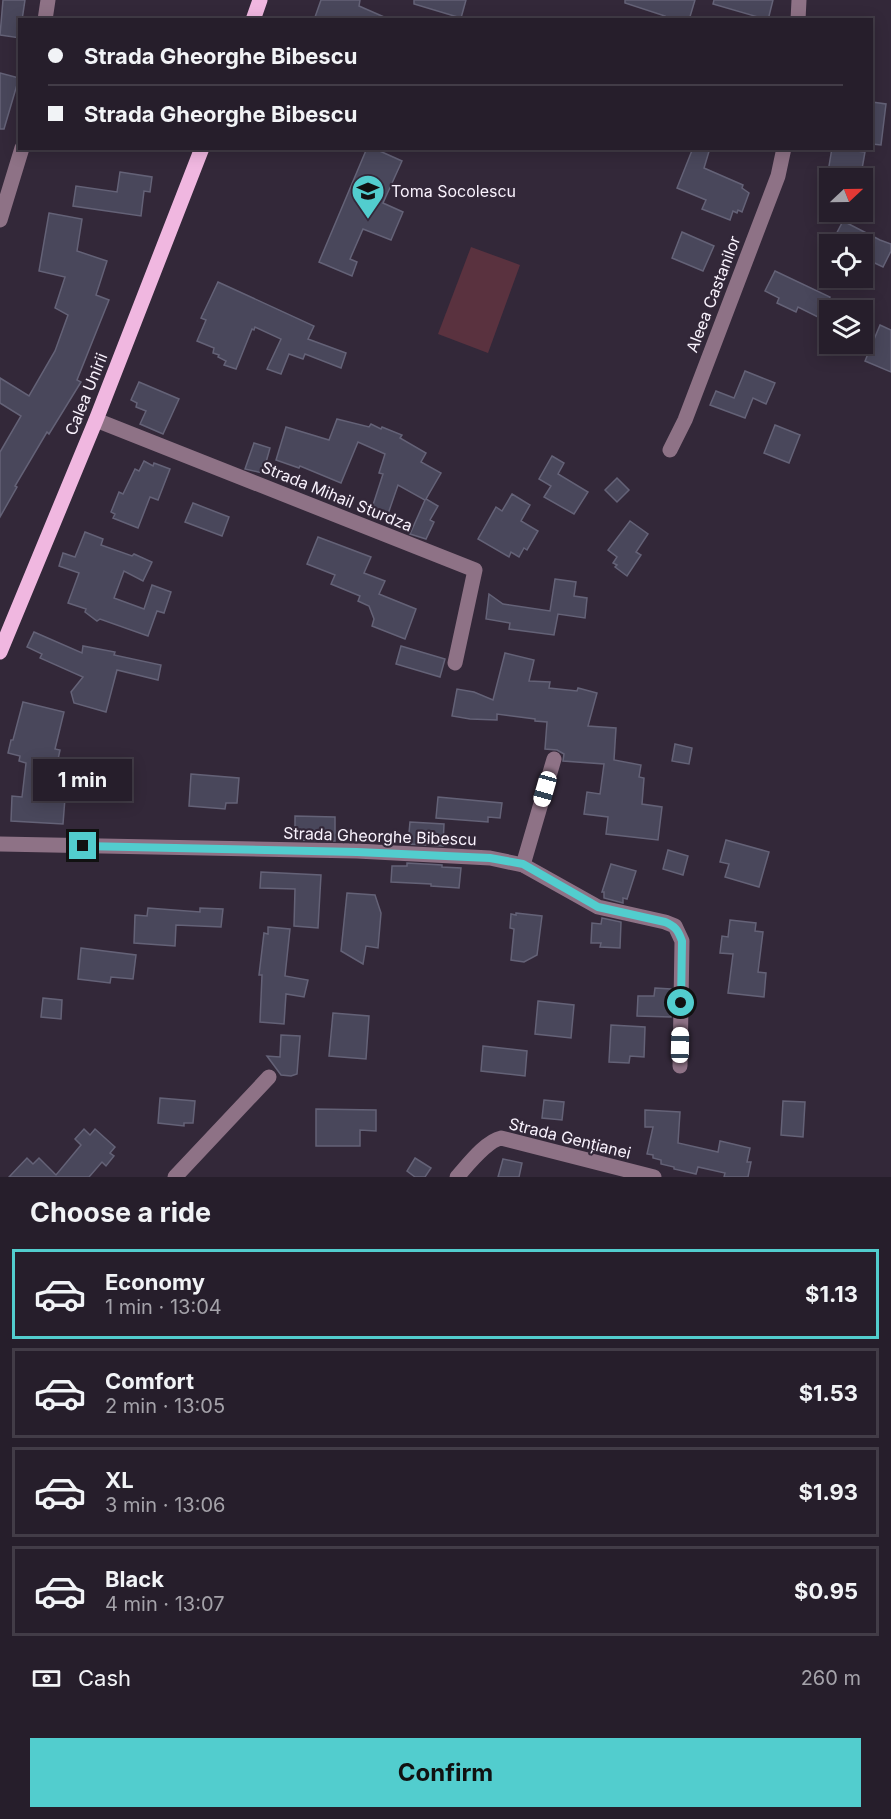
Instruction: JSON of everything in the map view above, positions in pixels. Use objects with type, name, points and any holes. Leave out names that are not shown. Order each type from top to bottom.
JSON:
[{"type":"main road","points":[[254,18],[260,0]]},
{"type":"main road","name":"Calea Unirii","points":[[0,652],[96,420],[201,150]]},
{"type":"street","points":[[45,18],[48,0]]},
{"type":"street","points":[[798,18],[799,0]]},
{"type":"street","points":[[0,220],[21,150]]},
{"type":"street","name":"Aleea Castanilor","points":[[670,450],[685,420],[778,176],[784,150]]},
{"type":"street","name":"Strada Mihail Sturdza","points":[[96,420],[476,570],[454,663]]},
{"type":"street","points":[[523,864],[554,759]]},
{"type":"street","name":"Strada Gheorghe Bibescu","points":[[0,844],[357,852],[490,858],[523,864],[598,907],[675,926],[682,941],[680,1066]]},
{"type":"street","points":[[175,1177],[269,1077]]},
{"type":"street","name":"Strada Gențianei","points":[[457,1177],[488,1145],[495,1139],[501,1138],[654,1177]]},
{"type":"shaded area","points":[[471,247],[520,265],[488,353],[438,334]]},
{"type":"building","points":[[3,0],[25,0],[22,18],[18,18],[18,38],[0,35]]},
{"type":"building","points":[[321,0],[360,0],[359,6],[386,18],[315,18]]},
{"type":"building","points":[[414,0],[466,0],[461,18],[414,4]]},
{"type":"building","points":[[625,0],[695,0],[690,18],[664,18],[665,16],[625,3]]},
{"type":"building","points":[[714,0],[773,0],[768,18],[761,18],[713,4]]},
{"type":"building","points":[[0,73],[18,78],[18,81],[4,129],[0,129]]},
{"type":"building","points":[[873,102],[886,104],[881,145],[873,144]]},
{"type":"building","name":"Toma Socolescu","points":[[366,150],[377,150],[402,161],[383,203],[403,212],[391,240],[363,229],[350,259],[357,262],[352,276],[319,262]]},
{"type":"building","points":[[692,150],[709,150],[704,168],[743,185],[742,188],[749,193],[742,212],[733,211],[730,220],[702,209],[706,200],[677,188]]},
{"type":"building","points":[[832,150],[865,152],[862,168],[829,168]]},
{"type":"building","points":[[120,172],[152,177],[150,192],[144,191],[141,216],[73,206],[76,186],[117,192]]},
{"type":"building","points":[[49,213],[82,219],[77,251],[107,261],[96,295],[109,300],[77,380],[81,382],[49,434],[47,432],[15,486],[17,487],[0,517],[0,452],[21,416],[0,403],[0,378],[29,396],[55,351],[68,315],[55,308],[65,277],[39,271]]},
{"type":"building","points":[[842,222],[845,222],[868,234],[836,234]]},
{"type":"building","points":[[682,232],[714,246],[703,271],[672,258]]},
{"type":"building","points":[[873,236],[891,244],[891,251],[883,267],[873,262]]},
{"type":"building","points":[[775,271],[830,297],[829,300],[819,300],[819,318],[798,307],[796,312],[777,303],[779,298],[765,291]]},
{"type":"building","points":[[218,282],[314,326],[308,339],[346,353],[341,368],[305,354],[303,359],[289,354],[281,374],[267,369],[281,339],[255,327],[254,330],[252,329],[236,369],[224,365],[226,361],[213,353],[214,348],[197,341],[206,320],[201,318]]},
{"type":"building","points":[[880,325],[891,330],[891,372],[865,361],[868,354],[873,354],[873,342]]},
{"type":"building","points":[[745,371],[775,383],[766,404],[753,398],[745,418],[710,405],[716,391],[734,398]]},
{"type":"building","points":[[139,382],[179,399],[163,434],[140,424],[146,411],[136,407],[137,403],[131,400]]},
{"type":"building","points":[[337,419],[369,427],[371,424],[402,435],[400,438],[426,453],[421,462],[441,473],[426,499],[438,506],[430,520],[434,522],[426,539],[410,534],[425,500],[398,485],[388,514],[372,508],[383,474],[379,473],[385,454],[358,442],[341,483],[300,466],[299,468],[276,460],[286,427],[329,440]]},
{"type":"building","points":[[775,425],[800,435],[789,463],[764,453]]},
{"type":"building","points":[[254,443],[270,448],[263,473],[245,469]]},
{"type":"building","points":[[552,456],[564,463],[558,474],[588,492],[574,514],[544,497],[551,486],[539,479]]},
{"type":"building","points":[[144,461],[153,466],[154,463],[170,469],[158,500],[150,497],[138,528],[113,518],[115,514],[111,512],[119,492],[123,494],[135,469],[139,471]]},
{"type":"building","points":[[617,478],[629,490],[617,502],[605,490]]},
{"type":"building","points":[[512,494],[530,505],[521,521],[538,531],[527,550],[524,548],[519,557],[511,552],[509,557],[478,539],[496,507],[502,511]]},
{"type":"building","points":[[193,503],[229,517],[222,536],[185,522]]},
{"type":"building","points":[[630,521],[648,534],[636,552],[641,555],[627,576],[615,567],[617,565],[613,563],[617,557],[608,550]]},
{"type":"building","points":[[85,532],[103,539],[101,545],[132,556],[134,554],[152,562],[143,581],[124,571],[114,598],[144,609],[152,585],[171,592],[164,613],[157,611],[148,636],[100,619],[97,621],[85,612],[86,609],[68,603],[79,573],[59,566],[63,553],[75,557]]},
{"type":"building","points":[[318,537],[371,557],[364,573],[385,581],[379,594],[416,609],[405,639],[372,626],[374,619],[369,606],[358,601],[360,596],[331,584],[335,575],[307,564]]},
{"type":"building","points":[[555,579],[576,582],[574,596],[587,598],[585,618],[558,614],[554,635],[509,629],[510,623],[486,619],[489,594],[503,604],[550,611]]},
{"type":"building","points":[[34,632],[82,653],[83,646],[161,665],[158,680],[117,670],[106,712],[74,703],[71,692],[83,677],[40,658],[42,654],[27,647]]},
{"type":"building","points":[[401,646],[445,659],[440,677],[396,664]]},
{"type":"building","points":[[505,653],[534,660],[529,681],[550,682],[549,688],[577,691],[578,688],[597,693],[588,726],[616,728],[614,760],[641,765],[639,777],[644,778],[642,804],[662,807],[658,840],[606,834],[608,817],[584,814],[587,792],[600,794],[604,764],[563,761],[564,754],[557,750],[545,749],[547,722],[497,714],[497,720],[452,716],[457,689],[474,692],[493,700]]},
{"type":"building","points":[[23,702],[64,712],[55,749],[60,750],[54,778],[63,779],[62,783],[72,784],[70,799],[65,798],[63,824],[11,821],[12,796],[22,797],[26,763],[19,761],[20,756],[8,753]]},
{"type":"building","points":[[675,744],[692,748],[689,764],[672,761]]},
{"type":"building","points":[[191,774],[239,778],[237,803],[226,803],[225,809],[189,806]]},
{"type":"building","points":[[438,797],[502,803],[500,818],[488,817],[488,822],[436,818]]},
{"type":"building","points":[[295,816],[335,817],[335,841],[295,840]]},
{"type":"building","points":[[410,822],[444,824],[443,846],[408,844]]},
{"type":"building","points":[[726,840],[769,852],[759,887],[725,877],[729,864],[720,862]]},
{"type":"building","points":[[668,850],[688,856],[683,875],[663,869]]},
{"type":"building","points":[[407,863],[461,868],[459,888],[391,882],[392,866],[407,866]]},
{"type":"building","points":[[611,864],[636,871],[627,899],[623,898],[623,903],[604,898],[604,892],[602,892]]},
{"type":"building","points":[[261,872],[321,875],[318,928],[294,926],[295,889],[260,888]]},
{"type":"building","points":[[347,893],[375,895],[381,913],[378,948],[366,946],[363,964],[341,951]]},
{"type":"building","points":[[148,908],[200,912],[200,908],[223,909],[221,927],[176,925],[175,946],[134,943],[135,915],[147,916]]},
{"type":"building","points":[[516,913],[542,916],[537,955],[524,962],[511,960],[514,929],[510,928],[511,914],[516,915]]},
{"type":"building","points":[[602,918],[621,922],[620,948],[600,947],[601,943],[591,943],[592,923],[601,924]]},
{"type":"building","points":[[730,920],[756,923],[755,931],[763,932],[758,972],[766,973],[764,997],[728,993],[733,954],[720,953],[722,936],[728,937]]},
{"type":"building","points":[[268,927],[290,929],[285,976],[308,980],[304,997],[286,994],[284,1024],[260,1022],[262,975],[259,975],[264,933],[268,934]]},
{"type":"building","points":[[81,948],[136,955],[133,979],[111,977],[110,983],[78,979]]},
{"type":"building","points":[[655,988],[671,989],[671,1017],[637,1016],[638,996],[654,996]]},
{"type":"building","points":[[43,998],[62,1000],[61,1019],[41,1017]]},
{"type":"building","points":[[538,1001],[574,1005],[571,1038],[535,1034]]},
{"type":"building","points":[[333,1013],[369,1016],[366,1059],[329,1056]]},
{"type":"building","points":[[611,1025],[645,1027],[644,1057],[630,1056],[629,1063],[609,1062]]},
{"type":"building","points":[[281,1035],[300,1036],[297,1074],[291,1076],[281,1075],[267,1056],[280,1057]]},
{"type":"building","points":[[483,1046],[527,1051],[525,1076],[481,1071]]},
{"type":"building","points":[[160,1098],[195,1101],[193,1123],[184,1123],[184,1126],[158,1123]]},
{"type":"building","points":[[544,1100],[564,1102],[562,1120],[542,1118]]},
{"type":"building","points":[[783,1101],[805,1102],[803,1137],[781,1135]]},
{"type":"building","points":[[316,1109],[376,1110],[376,1131],[360,1130],[360,1146],[316,1146]]},
{"type":"building","points":[[645,1110],[680,1112],[678,1143],[718,1152],[720,1141],[750,1148],[747,1162],[751,1162],[748,1177],[724,1177],[725,1173],[698,1167],[696,1174],[661,1164],[661,1160],[647,1154],[653,1127],[645,1127]]},
{"type":"building","points":[[84,1129],[90,1135],[95,1129],[115,1147],[110,1153],[114,1156],[106,1166],[102,1162],[89,1177],[9,1177],[27,1158],[33,1164],[39,1158],[56,1175],[81,1145],[75,1139]]},
{"type":"building","points":[[415,1158],[431,1168],[425,1177],[415,1177],[407,1171]]},
{"type":"building","points":[[503,1159],[522,1163],[519,1177],[498,1177]]},
{"type":"place","name":"Toma Socolescu","points":[[368,220]]},
{"type":"route","points":[[83,846],[447,855],[490,858],[523,864],[598,907],[675,926],[682,941],[681,1003]]}]
